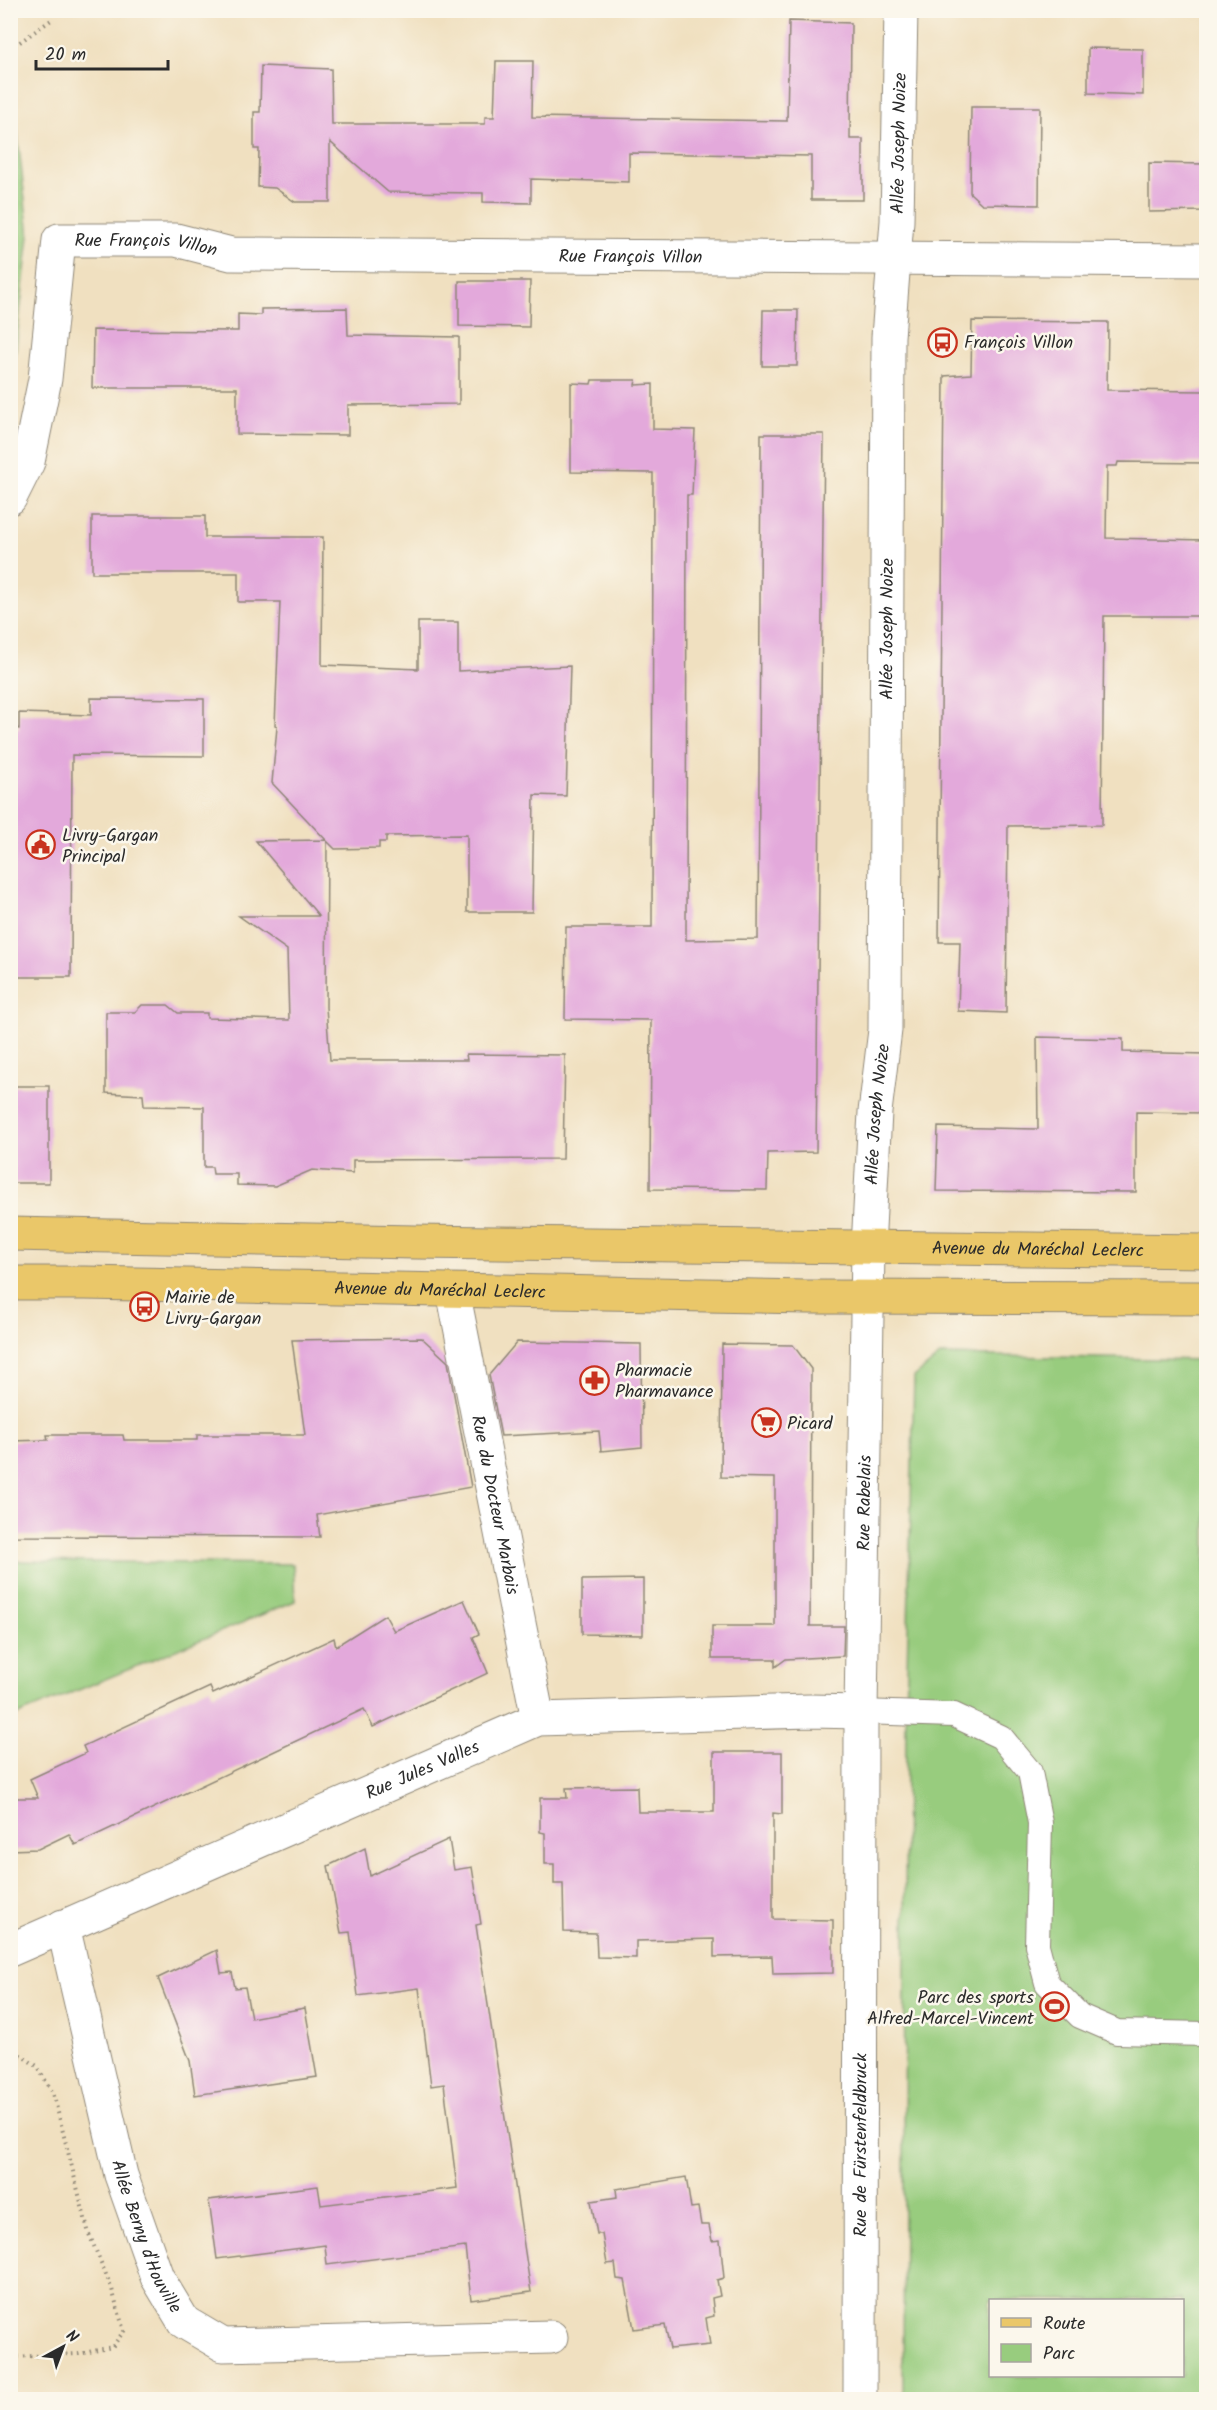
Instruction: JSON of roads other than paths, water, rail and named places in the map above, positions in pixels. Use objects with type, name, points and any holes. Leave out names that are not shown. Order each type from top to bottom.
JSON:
[{"type":"main road","name":"Avenue du Maréchal Leclerc","points":[[10,1234],[868,1248],[1206,1251]]},
{"type":"main road","name":"Avenue du Maréchal Leclerc","points":[[10,1283],[807,1297],[869,1295],[951,1298],[1206,1298]]},
{"type":"street","name":"Allée Joseph Noize","points":[[868,1248],[875,1112],[885,1030],[888,337],[895,257],[901,10]]},
{"type":"street","name":"Rue François Villon","points":[[10,498],[28,462],[45,379],[58,240],[176,240],[231,254],[1206,260]]},
{"type":"street","points":[[868,1248],[869,1295]]},
{"type":"street","name":"Rue du Docteur Marbais","points":[[453,1291],[537,1719]]},
{"type":"street","name":"Rue Rabelais","points":[[861,1712],[869,1295]]},
{"type":"street","name":"Rue Jules Valles","points":[[10,1950],[537,1719],[810,1711],[861,1712]]},
{"type":"street","name":"Rue de Fürstenfeldbruck","points":[[860,2400],[861,1712]]},
{"type":"street","name":"Allée Berny d'Houville","points":[[63,1926],[121,2175],[157,2277],[184,2322],[224,2345],[551,2337]]},
{"type":"lane","points":[[861,1712],[954,1715],[1001,1737],[1030,1772],[1040,1823],[1036,1945],[1047,1983],[1080,2016],[1117,2032],[1206,2034]]},
{"type":"place","name":"François Villon","points":[[943,342]]},
{"type":"place","name":"Livry-Gargan Principal","points":[[41,845]]},
{"type":"place","name":"Mairie de Livry-Gargan","points":[[144,1307]]},
{"type":"place","name":"Pharmacie Pharmavance","points":[[594,1380]]},
{"type":"place","name":"Picard","points":[[766,1423]]},
{"type":"place","name":"Parc des sports Alfred-Marcel-Vincent","points":[[1055,2007]]}]
